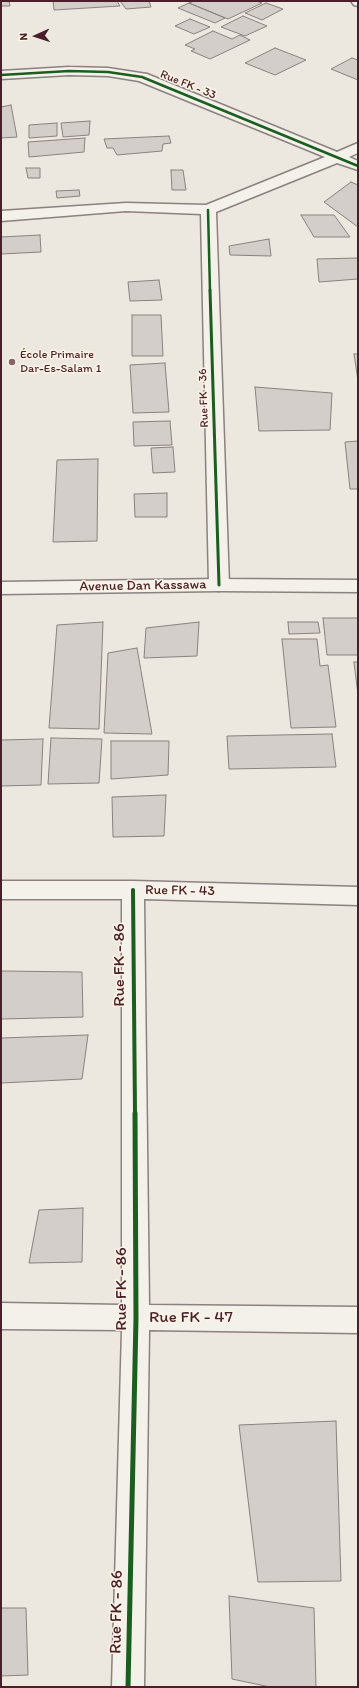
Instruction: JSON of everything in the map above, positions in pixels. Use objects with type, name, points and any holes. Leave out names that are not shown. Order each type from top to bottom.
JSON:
[{"type":"street","name":"Rue FK - 33","points":[[1,75],[69,71],[108,72],[142,77],[358,166]]},
{"type":"street","points":[[1,216],[126,207],[208,210],[338,157],[358,147]]},
{"type":"street","name":"Rue FK - 36","points":[[208,210],[219,585]]},
{"type":"street","name":"Avenue Dan Kassawa","points":[[1,588],[219,585],[358,586]]},
{"type":"street","name":"Rue FK - 43","points":[[1,890],[133,890],[358,896]]},
{"type":"street","name":"Rue FK - 86","points":[[128,1687],[136,1318],[133,890]]},
{"type":"street","name":"Rue FK - 47","points":[[1,1316],[358,1320]]},
{"type":"building","points":[[1,1],[9,1],[10,6],[1,6]]},
{"type":"building","points":[[53,1],[117,1],[120,6],[54,10]]},
{"type":"building","points":[[120,1],[149,1],[151,7],[126,9]]},
{"type":"building","points":[[194,1],[256,1],[262,3],[228,19],[189,3]]},
{"type":"building","points":[[189,3],[225,18],[215,23],[178,8]]},
{"type":"building","points":[[266,3],[283,9],[262,20],[245,13]]},
{"type":"building","points":[[243,16],[267,26],[245,36],[221,27]]},
{"type":"building","points":[[190,19],[210,27],[194,34],[175,26]]},
{"type":"building","points":[[213,31],[232,39],[240,35],[250,40],[210,59],[191,51],[195,49],[185,45]]},
{"type":"building","points":[[275,48],[306,60],[275,75],[245,63]]},
{"type":"building","points":[[352,58],[358,60],[358,80],[331,69]]},
{"type":"building","points":[[11,105],[17,137],[1,138],[1,107]]},
{"type":"building","points":[[90,121],[89,135],[63,137],[61,123]]},
{"type":"building","points":[[57,123],[57,136],[29,138],[29,125]]},
{"type":"building","points":[[169,136],[171,143],[163,144],[162,151],[117,155],[113,148],[107,148],[104,139]]},
{"type":"building","points":[[85,138],[84,152],[29,157],[28,142]]},
{"type":"building","points":[[26,168],[40,168],[40,178],[28,178]]},
{"type":"building","points":[[171,170],[183,170],[186,190],[172,190]]},
{"type":"building","points":[[351,182],[358,185],[358,227],[324,202]]},
{"type":"building","points":[[79,190],[80,196],[57,198],[56,191]]},
{"type":"building","points":[[301,215],[334,215],[350,237],[314,237]]},
{"type":"building","points":[[40,235],[41,252],[1,254],[1,237]]},
{"type":"building","points":[[269,239],[271,256],[230,255],[229,246]]},
{"type":"building","points":[[358,258],[358,279],[319,282],[317,259]]},
{"type":"building","points":[[159,280],[162,300],[130,301],[128,282]]},
{"type":"building","points":[[132,315],[161,315],[163,356],[132,356]]},
{"type":"building","points":[[354,354],[358,354],[358,381]]},
{"type":"building","points":[[165,363],[169,412],[133,413],[130,365]]},
{"type":"building","points":[[255,387],[332,393],[330,430],[259,431]]},
{"type":"building","points":[[170,421],[172,445],[134,446],[133,422]]},
{"type":"building","points":[[358,441],[358,489],[350,489],[345,442]]},
{"type":"building","points":[[173,447],[175,472],[153,473],[151,448]]},
{"type":"building","points":[[98,459],[97,541],[53,542],[57,460]]},
{"type":"building","points":[[167,493],[167,517],[135,517],[134,494]]},
{"type":"building","points":[[323,618],[358,618],[358,655],[327,655]]},
{"type":"building","points":[[103,622],[99,729],[49,728],[57,625]]},
{"type":"building","points":[[199,622],[197,656],[144,658],[146,628]]},
{"type":"building","points":[[288,622],[318,622],[320,633],[289,634]]},
{"type":"building","points":[[282,639],[317,639],[320,666],[328,665],[336,727],[291,728]]},
{"type":"building","points":[[137,648],[152,734],[104,733],[108,653]]},
{"type":"building","points":[[354,662],[358,662],[358,695]]},
{"type":"building","points":[[332,734],[336,767],[229,769],[227,736]]},
{"type":"building","points":[[51,738],[102,739],[99,783],[48,784]]},
{"type":"building","points":[[43,739],[41,785],[1,786],[1,740]]},
{"type":"building","points":[[111,741],[169,741],[168,775],[111,779]]},
{"type":"building","points":[[166,795],[164,836],[113,837],[112,797]]},
{"type":"building","points":[[1,971],[82,972],[83,1017],[1,1019]]},
{"type":"building","points":[[88,1035],[82,1079],[1,1083],[1,1038]]},
{"type":"building","points":[[83,1208],[82,1262],[29,1263],[39,1210]]},
{"type":"building","points":[[336,1421],[341,1581],[258,1582],[239,1425]]},
{"type":"building","points":[[229,1596],[314,1608],[316,1687],[270,1687],[232,1679]]},
{"type":"building","points":[[1,1608],[26,1608],[28,1675],[1,1676]]},
{"type":"cycle path","points":[[1,75],[69,71],[108,72],[142,77],[358,166]]},
{"type":"cycle path","points":[[208,210],[219,585]]},
{"type":"cycle path","points":[[128,1687],[136,1318],[133,890]]},
{"type":"place","name":"École Primaire Dar-Es-Salam 1","points":[[12,362]]}]
